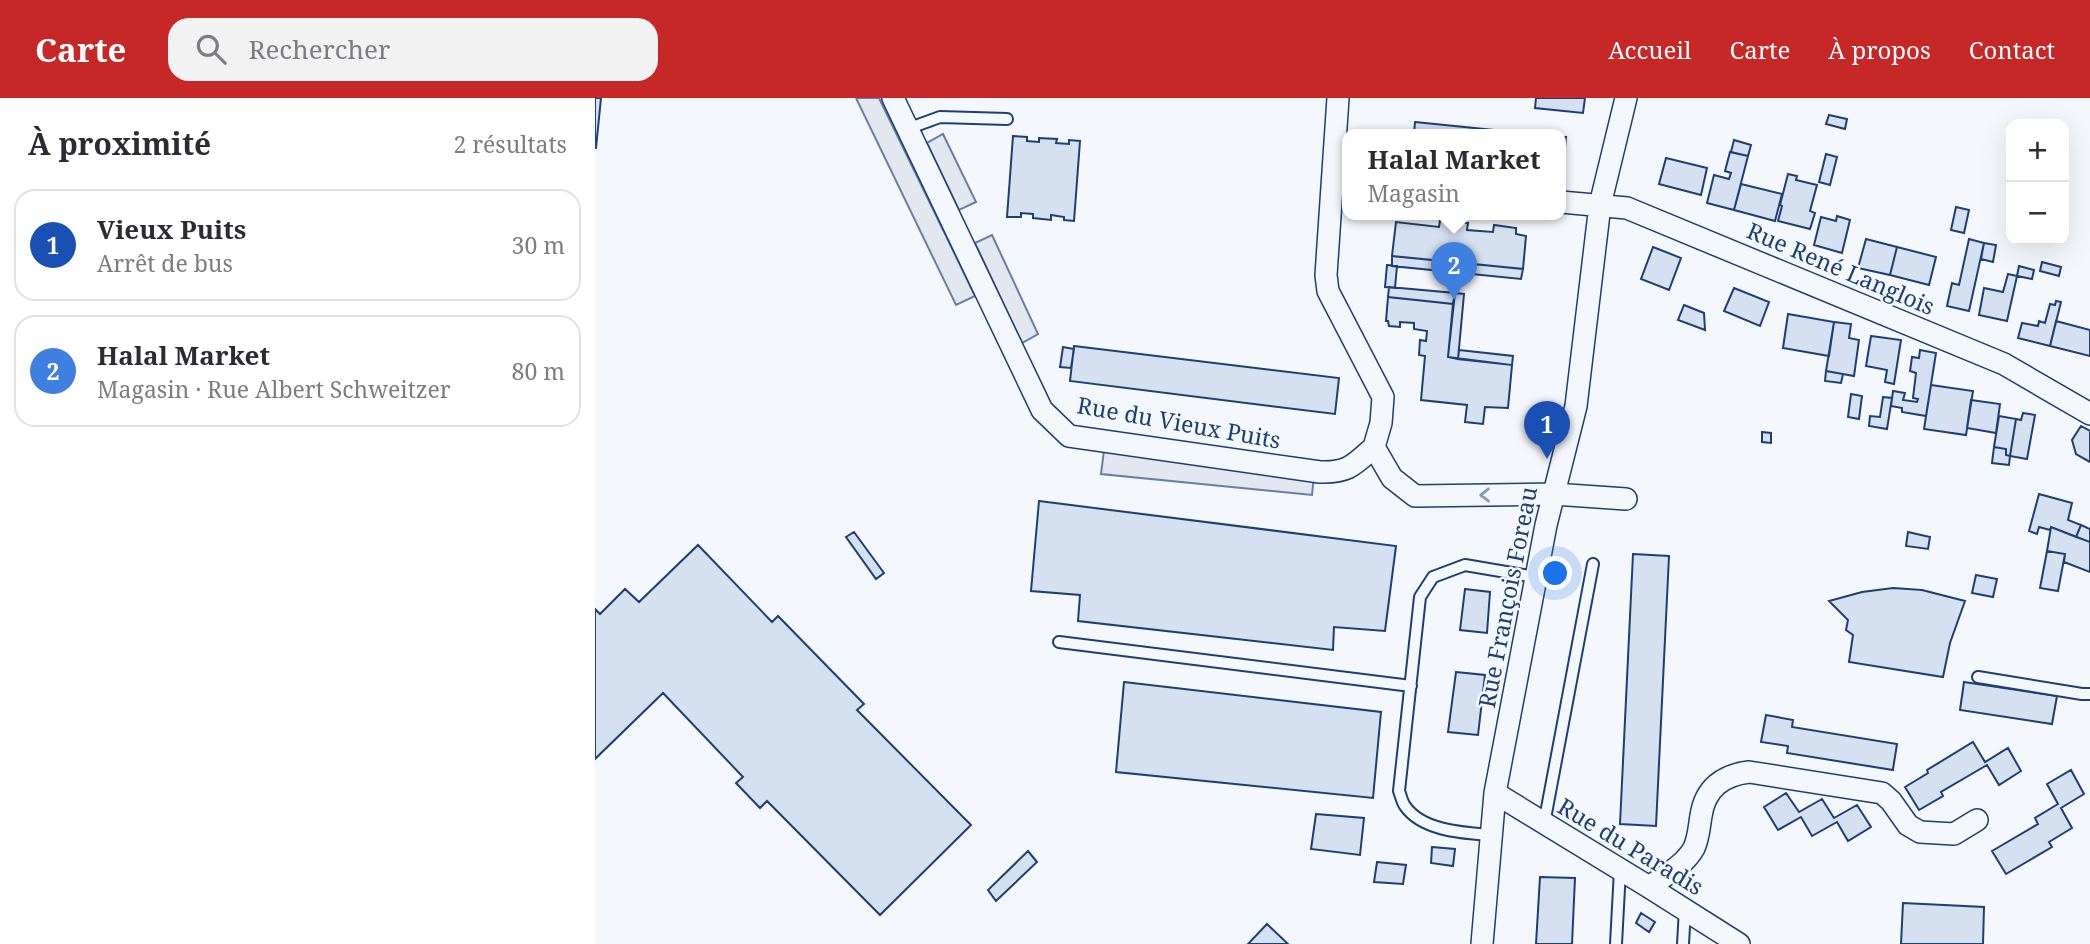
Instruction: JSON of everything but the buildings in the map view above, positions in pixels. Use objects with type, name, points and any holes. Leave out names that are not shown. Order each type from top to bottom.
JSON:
[{"type":"street","name":"Rue du Vieux Puits","points":[[893,98],[1042,410],[1069,436],[1320,472],[1338,472],[1353,465],[1374,447]]},
{"type":"street","points":[[1338,98],[1340,182],[1326,275],[1328,291],[1383,397],[1381,423],[1374,447],[1392,478],[1415,496],[1553,494],[1626,499]]},
{"type":"street","name":"Rue François Foreau","points":[[1482,944],[1495,793],[1553,494],[1576,406],[1600,205],[1626,98]]},
{"type":"street","name":"Rue René Langlois","points":[[1566,202],[1627,208],[2004,364],[2090,414]]},
{"type":"street","points":[[1649,887],[1688,857],[1698,837],[1702,806],[1721,780],[1734,774],[1749,772],[1882,793],[1908,825],[1920,832],[1954,834],[1977,820]]},
{"type":"street","name":"Rue du Paradis","points":[[1495,793],[1739,944]]},
{"type":"lane","points":[[907,129],[940,117],[1007,119]]},
{"type":"lane","points":[[1544,824],[1593,564]]},
{"type":"lane","points":[[1491,835],[1453,832],[1418,818],[1404,806],[1399,791],[1420,597],[1433,577],[1465,565],[1536,577]]},
{"type":"lane","points":[[1059,642],[1411,686]]},
{"type":"lane","points":[[1977,677],[2090,694]]},
{"type":"lane","points":[[1616,944],[1620,870]]},
{"type":"lane","points":[[1683,944],[1685,909]]},
{"type":"shaded area","points":[[856,98],[879,98],[975,296],[956,305]]},
{"type":"shaded area","points":[[943,134],[976,202],[959,210],[927,143]]},
{"type":"shaded area","points":[[992,235],[1038,334],[1022,343],[975,243]]},
{"type":"shaded area","points":[[1104,450],[1314,475],[1312,495],[1101,474]]},
{"type":"place","name":"Halal Market","points":[[1454,300]]},
{"type":"place","name":"Vieux Puits","points":[[1547,459]]}]
